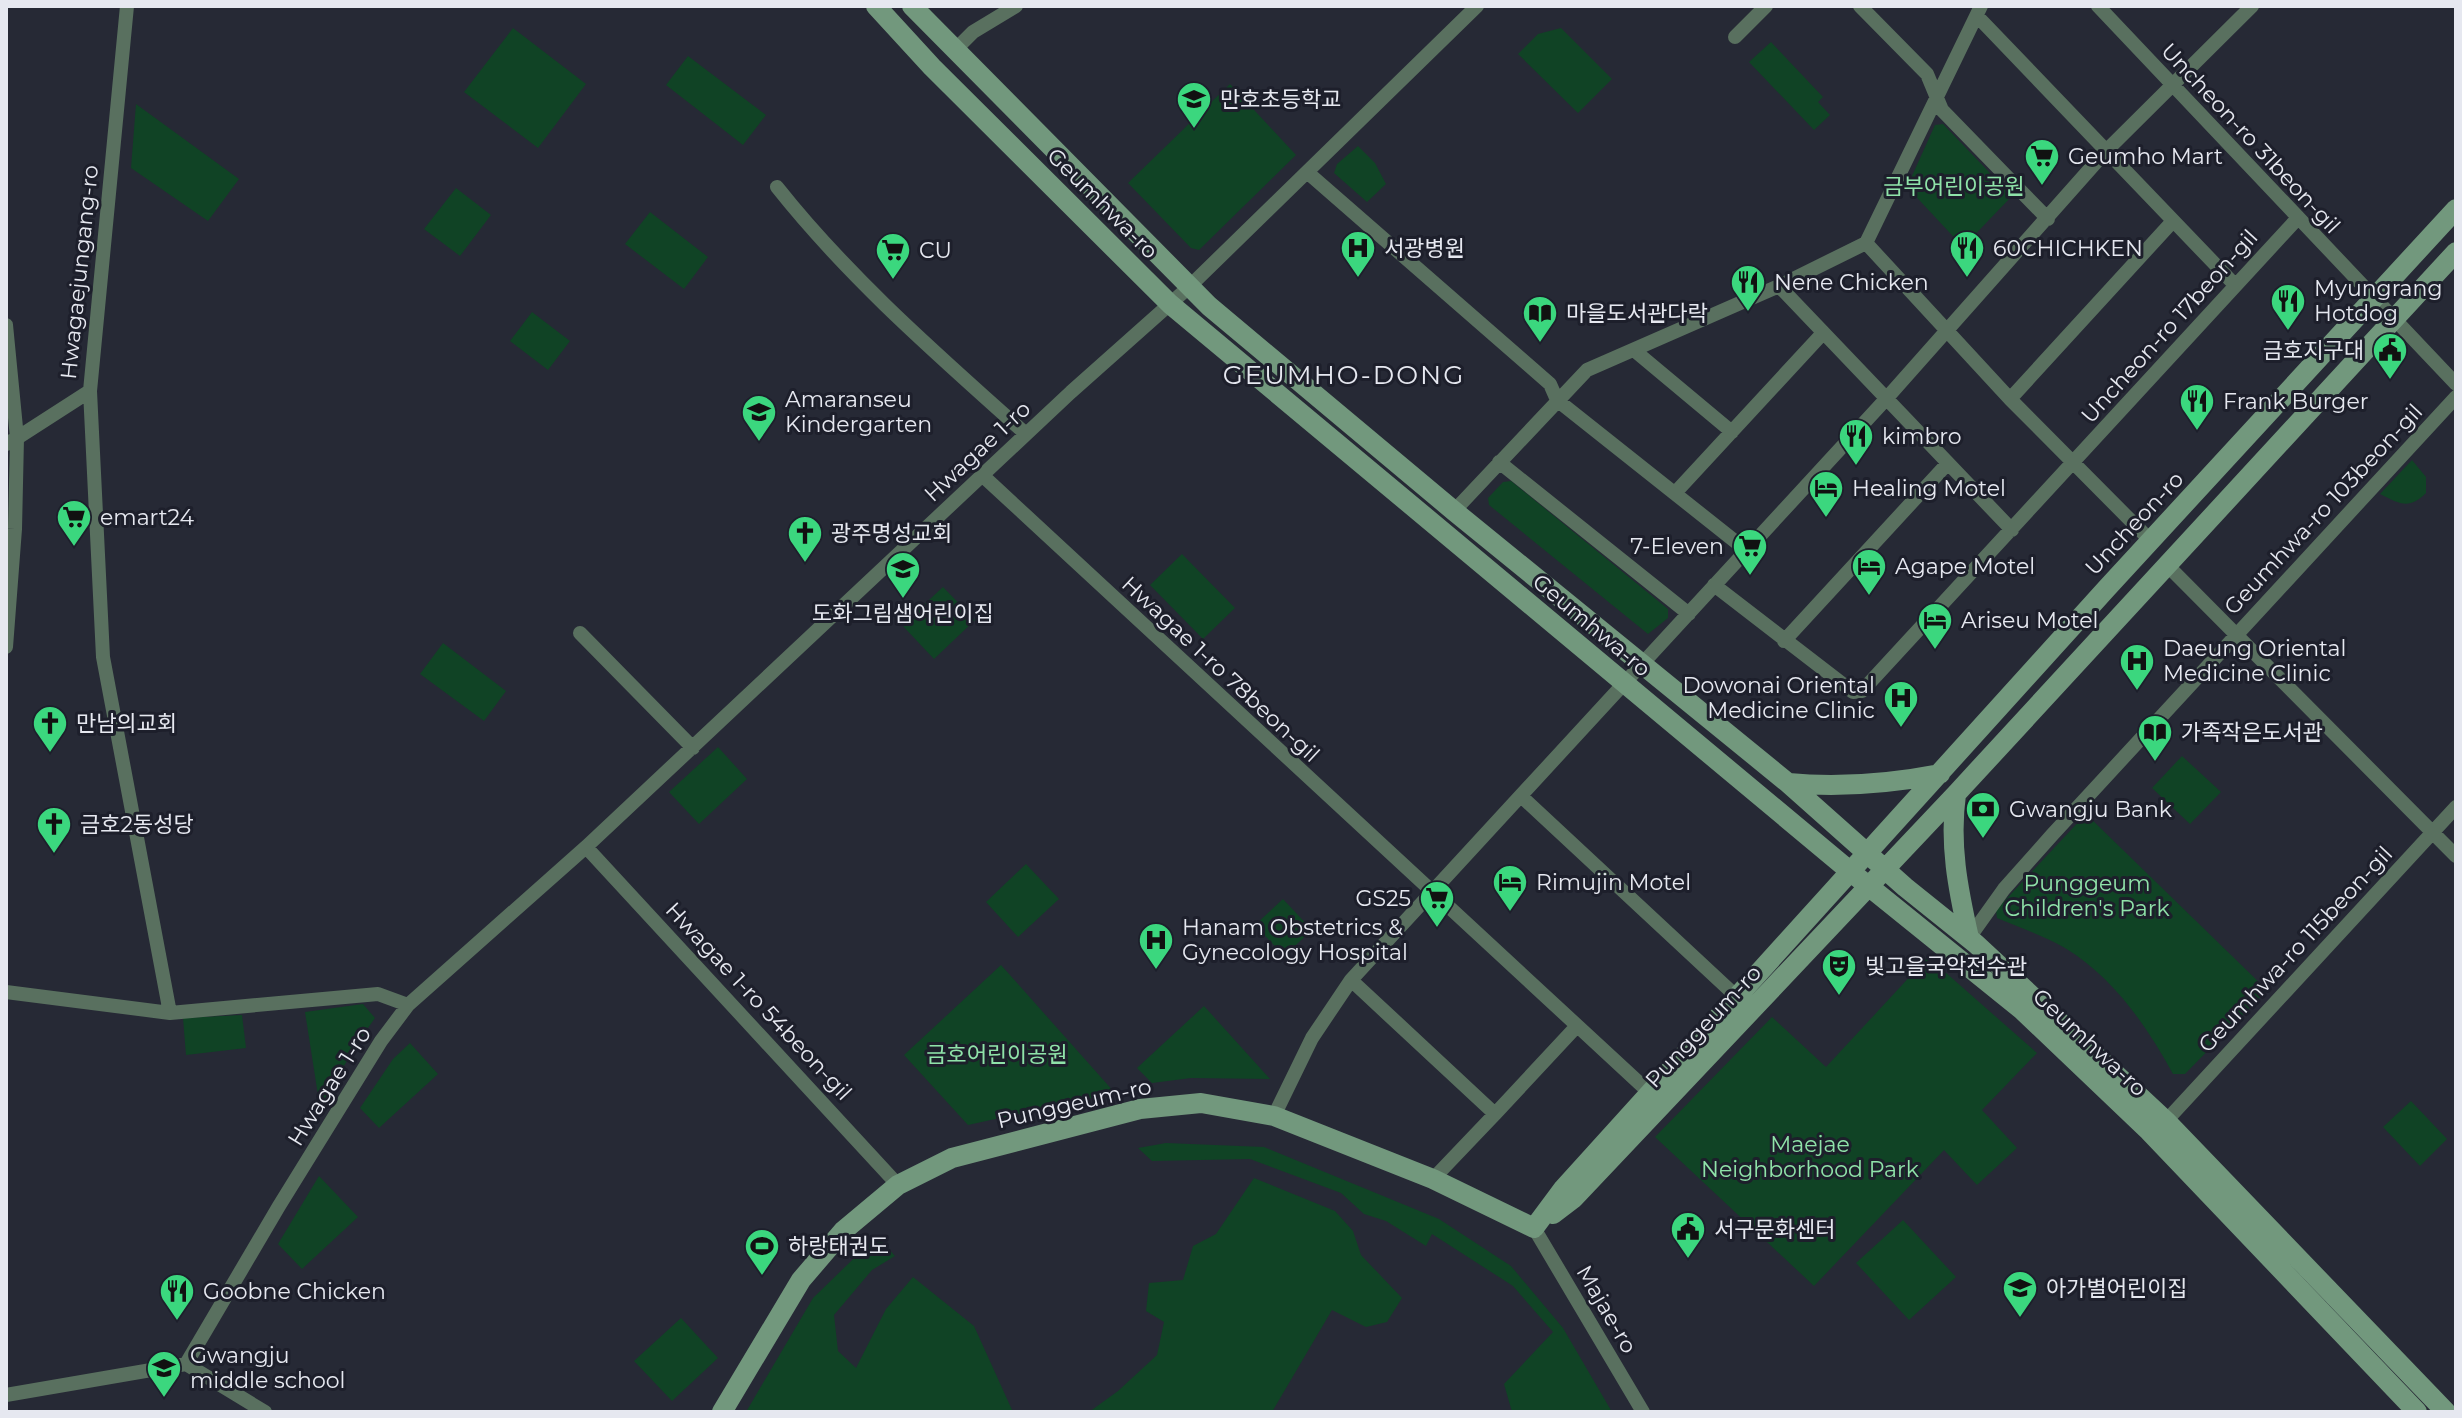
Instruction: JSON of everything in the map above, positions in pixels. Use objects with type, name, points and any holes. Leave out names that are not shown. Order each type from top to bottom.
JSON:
[{"type":"main road","name":"Geumhwa-ro","points":[[876,6],[932,67],[1170,304],[1851,872],[2022,1010],[2126,1109],[2417,1412]]},
{"type":"main road","name":"Geumhwa-ro","points":[[912,6],[1189,287],[1454,511],[1788,783],[1969,938],[2166,1121],[2446,1412]]},
{"type":"main road","name":"Uncheon-ro","points":[[1851,872],[2456,209]]},
{"type":"main road","points":[[1869,885],[2456,252]]},
{"type":"main road","points":[[1788,783],[1826,787],[1883,785],[1940,774]]},
{"type":"main road","points":[[1956,794],[1952,820],[1954,870],[1969,938]]},
{"type":"main road","name":"Punggeum-ro","points":[[1534,1228],[1563,1189],[1851,872]]},
{"type":"main road","name":"Punggeum-ro","points":[[1534,1228],[1574,1198],[1869,885]]},
{"type":"main road","name":"Punggeum-ro","points":[[722,1412],[801,1280],[843,1231],[898,1185],[952,1158],[1140,1109],[1201,1103],[1274,1116],[1433,1179],[1534,1228]]},
{"type":"street","name":"Hwagaejungang-ro","points":[[11,441],[90,391],[127,6]]},
{"type":"street","points":[[954,51],[973,32],[1016,6]]},
{"type":"street","name":"Hwagae 1-ro","points":[[186,1364],[381,1041],[408,1005],[586,847],[1026,434],[1189,287],[1477,6]]},
{"type":"street","points":[[1735,37],[1753,12],[1766,6]]},
{"type":"street","points":[[1860,6],[1927,74],[1942,110],[2048,219]]},
{"type":"street","name":"Uncheon-ro 31beon-gil","points":[[2098,6],[2456,384]]},
{"type":"street","points":[[1274,1116],[1312,1038],[1351,980],[1886,399],[2106,151],[2252,6]]},
{"type":"street","points":[[1454,511],[1587,370],[1779,286],[1866,243],[1979,11],[2106,151],[2234,284]]},
{"type":"street","points":[[1307,172],[1550,384],[1557,400],[1746,550]]},
{"type":"street","points":[[777,187],[808,227],[916,338],[1026,434]]},
{"type":"street","name":"Uncheon-ro 17beon-gil","points":[[1784,641],[1853,692],[1862,691],[2297,219]]},
{"type":"street","points":[[2010,399],[2173,221]]},
{"type":"street","points":[[1866,243],[2010,399],[2151,541]]},
{"type":"street","points":[[1779,286],[2012,530]]},
{"type":"street","points":[[6,325],[15,529],[6,647]]},
{"type":"street","points":[[1675,493],[1823,333]]},
{"type":"street","points":[[1635,351],[1732,432]]},
{"type":"street","points":[[90,391],[103,657],[170,1013]]},
{"type":"street","name":"Geumhwa-ro 103beon-gil","points":[[1969,938],[2004,889],[2456,397]]},
{"type":"street","points":[[1499,462],[1689,614]]},
{"type":"street","points":[[1714,585],[1784,641],[1948,463]]},
{"type":"street","name":"Hwagae 1-ro 78beon-gil","points":[[982,475],[1650,1093]]},
{"type":"street","points":[[2167,565],[2456,856]]},
{"type":"street","points":[[580,633],[693,748]]},
{"type":"street","points":[[1521,796],[1737,997]]},
{"type":"street","name":"Geumhwa-ro 115beon-gil","points":[[2166,1121],[2456,807]]},
{"type":"street","name":"Hwagae 1-ro 54beon-gil","points":[[586,847],[898,1185]]},
{"type":"street","points":[[1351,980],[1495,1114]]},
{"type":"street","points":[[6,992],[170,1013],[378,994],[408,1005]]},
{"type":"street","points":[[1433,1179],[1576,1027]]},
{"type":"street","name":"Majae-ro","points":[[1534,1228],[1643,1412]]},
{"type":"street","points":[[6,1395],[186,1364],[265,1412]]},
{"type":"green space","points":[[513,28],[586,84],[538,148],[464,92]]},
{"type":"green space","points":[[1561,28],[1612,79],[1578,113],[1518,54],[1538,34]]},
{"type":"green space","points":[[1771,42],[1823,97],[1818,102],[1830,115],[1814,130],[1749,62]]},
{"type":"green space","points":[[688,56],[766,115],[743,145],[666,85]]},
{"type":"green space","points":[[1230,84],[1296,155],[1199,250],[1191,248],[1128,183]]},
{"type":"green space","points":[[136,104],[239,179],[208,221],[131,168]]},
{"type":"green space","name":"금부어린이공원","points":[[1943,124],[2012,196],[1963,247],[1907,187],[1935,125]]},
{"type":"green space","points":[[1358,146],[1375,163],[1386,184],[1367,202],[1334,173],[1337,164]]},
{"type":"green space","points":[[456,188],[491,215],[460,256],[424,229]]},
{"type":"green space","points":[[650,212],[708,257],[684,289],[625,244]]},
{"type":"green space","points":[[532,312],[570,341],[548,370],[510,341]]},
{"type":"green space","points":[[2412,460],[2426,477],[2426,493],[2414,502],[2404,504],[2380,494]]},
{"type":"green space","points":[[1511,481],[1668,609],[1668,618],[1648,634],[1489,505],[1488,498],[1503,482]]},
{"type":"green space","points":[[1182,554],[1235,608],[1203,639],[1150,585]]},
{"type":"green space","points":[[943,587],[975,620],[934,659],[902,625]]},
{"type":"green space","points":[[443,643],[506,691],[484,721],[420,674]]},
{"type":"green space","points":[[718,747],[747,779],[699,824],[669,792]]},
{"type":"green space","points":[[2182,756],[2221,792],[2190,824],[2152,788]]},
{"type":"green space","name":"Punggeum Children's Park","points":[[2086,814],[2267,990],[2185,1074],[2173,1074],[2152,1038],[2099,973],[2065,948],[1997,918],[1996,910]]},
{"type":"green space","points":[[1026,864],[1059,899],[1018,937],[986,902]]},
{"type":"green space","points":[[1283,899],[1312,930],[1284,956],[1255,925]]},
{"type":"green space","name":"Maejae Neighborhood Park","points":[[1928,957],[2037,1053],[1982,1110],[2017,1148],[1977,1185],[1944,1150],[1814,1286],[1655,1137],[1772,1017],[1826,1067]]},
{"type":"green space","name":"금호어린이공원","points":[[1001,965],[1115,1093],[968,1125],[904,1055]]},
{"type":"green space","points":[[363,1004],[375,1018],[320,1108],[305,1012]]},
{"type":"green space","points":[[1204,1006],[1270,1079],[1191,1078],[1152,1083],[1137,1068]]},
{"type":"green space","points":[[242,1015],[246,1048],[186,1055],[183,1018]]},
{"type":"green space","points":[[410,1043],[438,1074],[379,1128],[360,1108],[393,1059]]},
{"type":"green space","points":[[2411,1101],[2447,1139],[2420,1166],[2383,1127]]},
{"type":"green space","points":[[1166,1143],[1264,1147],[1439,1219],[1511,1266],[1563,1328],[1612,1412],[1512,1412],[1504,1384],[1553,1332],[1513,1286],[1432,1234],[1426,1246],[1386,1221],[1364,1214],[1341,1193],[1250,1159],[1152,1161],[1138,1148]]},
{"type":"green space","points":[[319,1176],[358,1217],[302,1269],[278,1244]]},
{"type":"green space","points":[[1254,1178],[1335,1211],[1353,1231],[1361,1255],[1402,1298],[1387,1322],[1366,1327],[1332,1310],[1272,1412],[1089,1412],[1118,1391],[1157,1355],[1164,1322],[1146,1311],[1149,1283],[1183,1280],[1193,1246],[1216,1234]]},
{"type":"green space","points":[[1903,1220],[1956,1277],[1909,1320],[1856,1263]]},
{"type":"green space","points":[[877,1236],[895,1256],[872,1270],[834,1315],[838,1351],[856,1368],[886,1309],[913,1277],[974,1326],[1013,1412],[746,1412],[813,1298]]},
{"type":"green space","points":[[681,1318],[718,1358],[672,1401],[634,1361]]},
{"type":"place","name":"만호초등학교","points":[[1194,130]]},
{"type":"place","name":"Geumho Mart","points":[[2042,187]]},
{"type":"place","name":"서광병원","points":[[1358,279]]},
{"type":"place","name":"60CHICHKEN","points":[[1967,279]]},
{"type":"place","name":"CU","points":[[893,281]]},
{"type":"place","name":"Nene Chicken","points":[[1748,313]]},
{"type":"place","name":"Myungrang Hotdog","points":[[2288,332]]},
{"type":"place","name":"마을도서관다락","points":[[1540,344]]},
{"type":"place","name":"금호지구대","points":[[2390,381]]},
{"type":"place","name":"Frank Burger","points":[[2197,432]]},
{"type":"place","name":"Amaranseu Kindergarten","points":[[759,443]]},
{"type":"place","name":"kimbro","points":[[1856,467]]},
{"type":"place","name":"Healing Motel","points":[[1826,519]]},
{"type":"place","name":"emart24","points":[[74,548]]},
{"type":"place","name":"광주명성교회","points":[[805,564]]},
{"type":"place","name":"7-Eleven","points":[[1750,577]]},
{"type":"place","name":"Agape Motel","points":[[1869,597]]},
{"type":"place","name":"도화그림샘어린이집","points":[[903,600]]},
{"type":"place","name":"Ariseu Motel","points":[[1935,651]]},
{"type":"place","name":"Daeung Oriental Medicine Clinic","points":[[2137,692]]},
{"type":"place","name":"Dowonai Oriental Medicine Clinic","points":[[1901,729]]},
{"type":"place","name":"만남의교회","points":[[50,754]]},
{"type":"place","name":"가족작은도서관","points":[[2155,763]]},
{"type":"place","name":"Gwangju Bank","points":[[1983,840]]},
{"type":"place","name":"금호2동성당","points":[[54,855]]},
{"type":"place","name":"Rimujin Motel","points":[[1510,913]]},
{"type":"place","name":"GS25","points":[[1437,929]]},
{"type":"place","name":"Hanam Obstetrics & Gynecology Hospital","points":[[1156,971]]},
{"type":"place","name":"빛고을국악전수관","points":[[1839,997]]},
{"type":"place","name":"서구문화센터","points":[[1688,1260]]},
{"type":"place","name":"하랑태권도","points":[[762,1277]]},
{"type":"place","name":"아가별어린이집","points":[[2020,1319]]},
{"type":"place","name":"Goobne Chicken","points":[[177,1322]]},
{"type":"place","name":"Gwangju middle school","points":[[164,1399]]},
{"type":"district","name":"GEUMHO-DONG","points":[[1344,375]]}]
